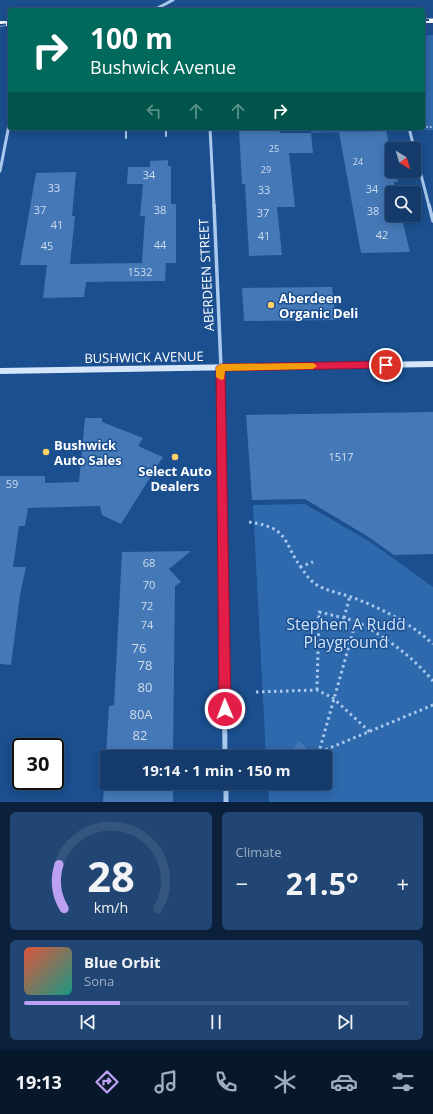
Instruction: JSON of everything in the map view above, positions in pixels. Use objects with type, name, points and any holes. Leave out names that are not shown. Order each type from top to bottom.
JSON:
[{"type":"main road","name":"BUSHWICK AVENUE","points":[[0,371],[433,364]]},
{"type":"street","points":[[158,8],[173,0]]},
{"type":"street","points":[[0,171],[8,130]]},
{"type":"street","name":"ABERDEEN STREET","points":[[210,130],[221,367],[226,750]]},
{"type":"street","points":[[410,130],[433,221]]},
{"type":"street","points":[[226,790],[226,802]]},
{"type":"lane","points":[[126,130],[126,138]]},
{"type":"lane","points":[[166,130],[166,136]]},
{"type":"path","points":[[249,522],[264,523],[281,532],[290,546],[300,567],[314,584],[350,596],[381,609],[408,625],[433,644]]},
{"type":"path","points":[[300,567],[313,562]]},
{"type":"path","points":[[344,618],[350,596]]},
{"type":"path","points":[[317,690],[319,612],[356,621],[379,633],[402,650],[424,670],[433,681]]},
{"type":"path","points":[[356,621],[333,698],[319,752],[433,705]]},
{"type":"path","points":[[256,692],[317,690],[333,698],[370,732]]},
{"type":"green space","points":[[425,35],[433,35],[433,130],[311,133],[311,130],[425,130]]},
{"type":"green space","name":"Stephen A Rudd Playground","points":[[305,504],[372,543],[433,587],[433,802],[269,802],[268,790],[332,790],[332,750],[266,750],[253,505]]},
{"type":"building","points":[[239,130],[279,130],[280,133],[311,133],[313,153],[289,153],[295,207],[277,207],[282,255],[249,256],[245,184],[242,184]]},
{"type":"building","points":[[386,131],[389,142],[385,142],[385,178],[397,178],[398,182],[394,182],[395,186],[385,186],[385,222],[403,222],[410,252],[361,253],[339,132]]},
{"type":"building","points":[[168,160],[168,166],[171,166],[171,204],[176,204],[176,263],[166,263],[165,281],[86,282],[84,297],[43,298],[47,265],[20,265],[36,173],[76,172],[72,216],[75,216],[70,264],[142,263],[145,216],[140,216],[143,184],[127,184],[128,167],[150,167],[150,161]]},
{"type":"building","points":[[332,287],[336,320],[244,321],[242,288]]},
{"type":"building","points":[[433,412],[433,554],[394,555],[367,536],[305,499],[252,500],[246,415]]},
{"type":"building","points":[[85,418],[102,418],[102,422],[143,438],[138,446],[163,457],[121,524],[102,515],[100,506],[28,508],[25,526],[19,526],[13,567],[26,567],[20,595],[11,665],[0,664],[0,476],[45,476],[45,483],[79,482]]},
{"type":"building","points":[[191,551],[169,569],[181,582],[175,586],[173,750],[106,750],[109,706],[114,705],[122,552]]},
{"type":"building","points":[[299,741],[309,750],[292,750]]},
{"type":"building","points":[[104,790],[173,790],[173,802],[103,802]]},
{"type":"railway","points":[[425,20],[433,20]]},
{"type":"railway","points":[[0,25],[8,24]]},
{"type":"slow traffic","points":[[221,377],[221,367],[313,366]]},
{"type":"place","name":"Aberdeen Organic Deli","points":[[271,305]]},
{"type":"place","name":"Bushwick Auto Sales","points":[[46,452]]},
{"type":"place","name":"Select Auto Dealers","points":[[175,457]]},
{"type":"route","points":[[225,709],[221,367],[386,365]]}]
